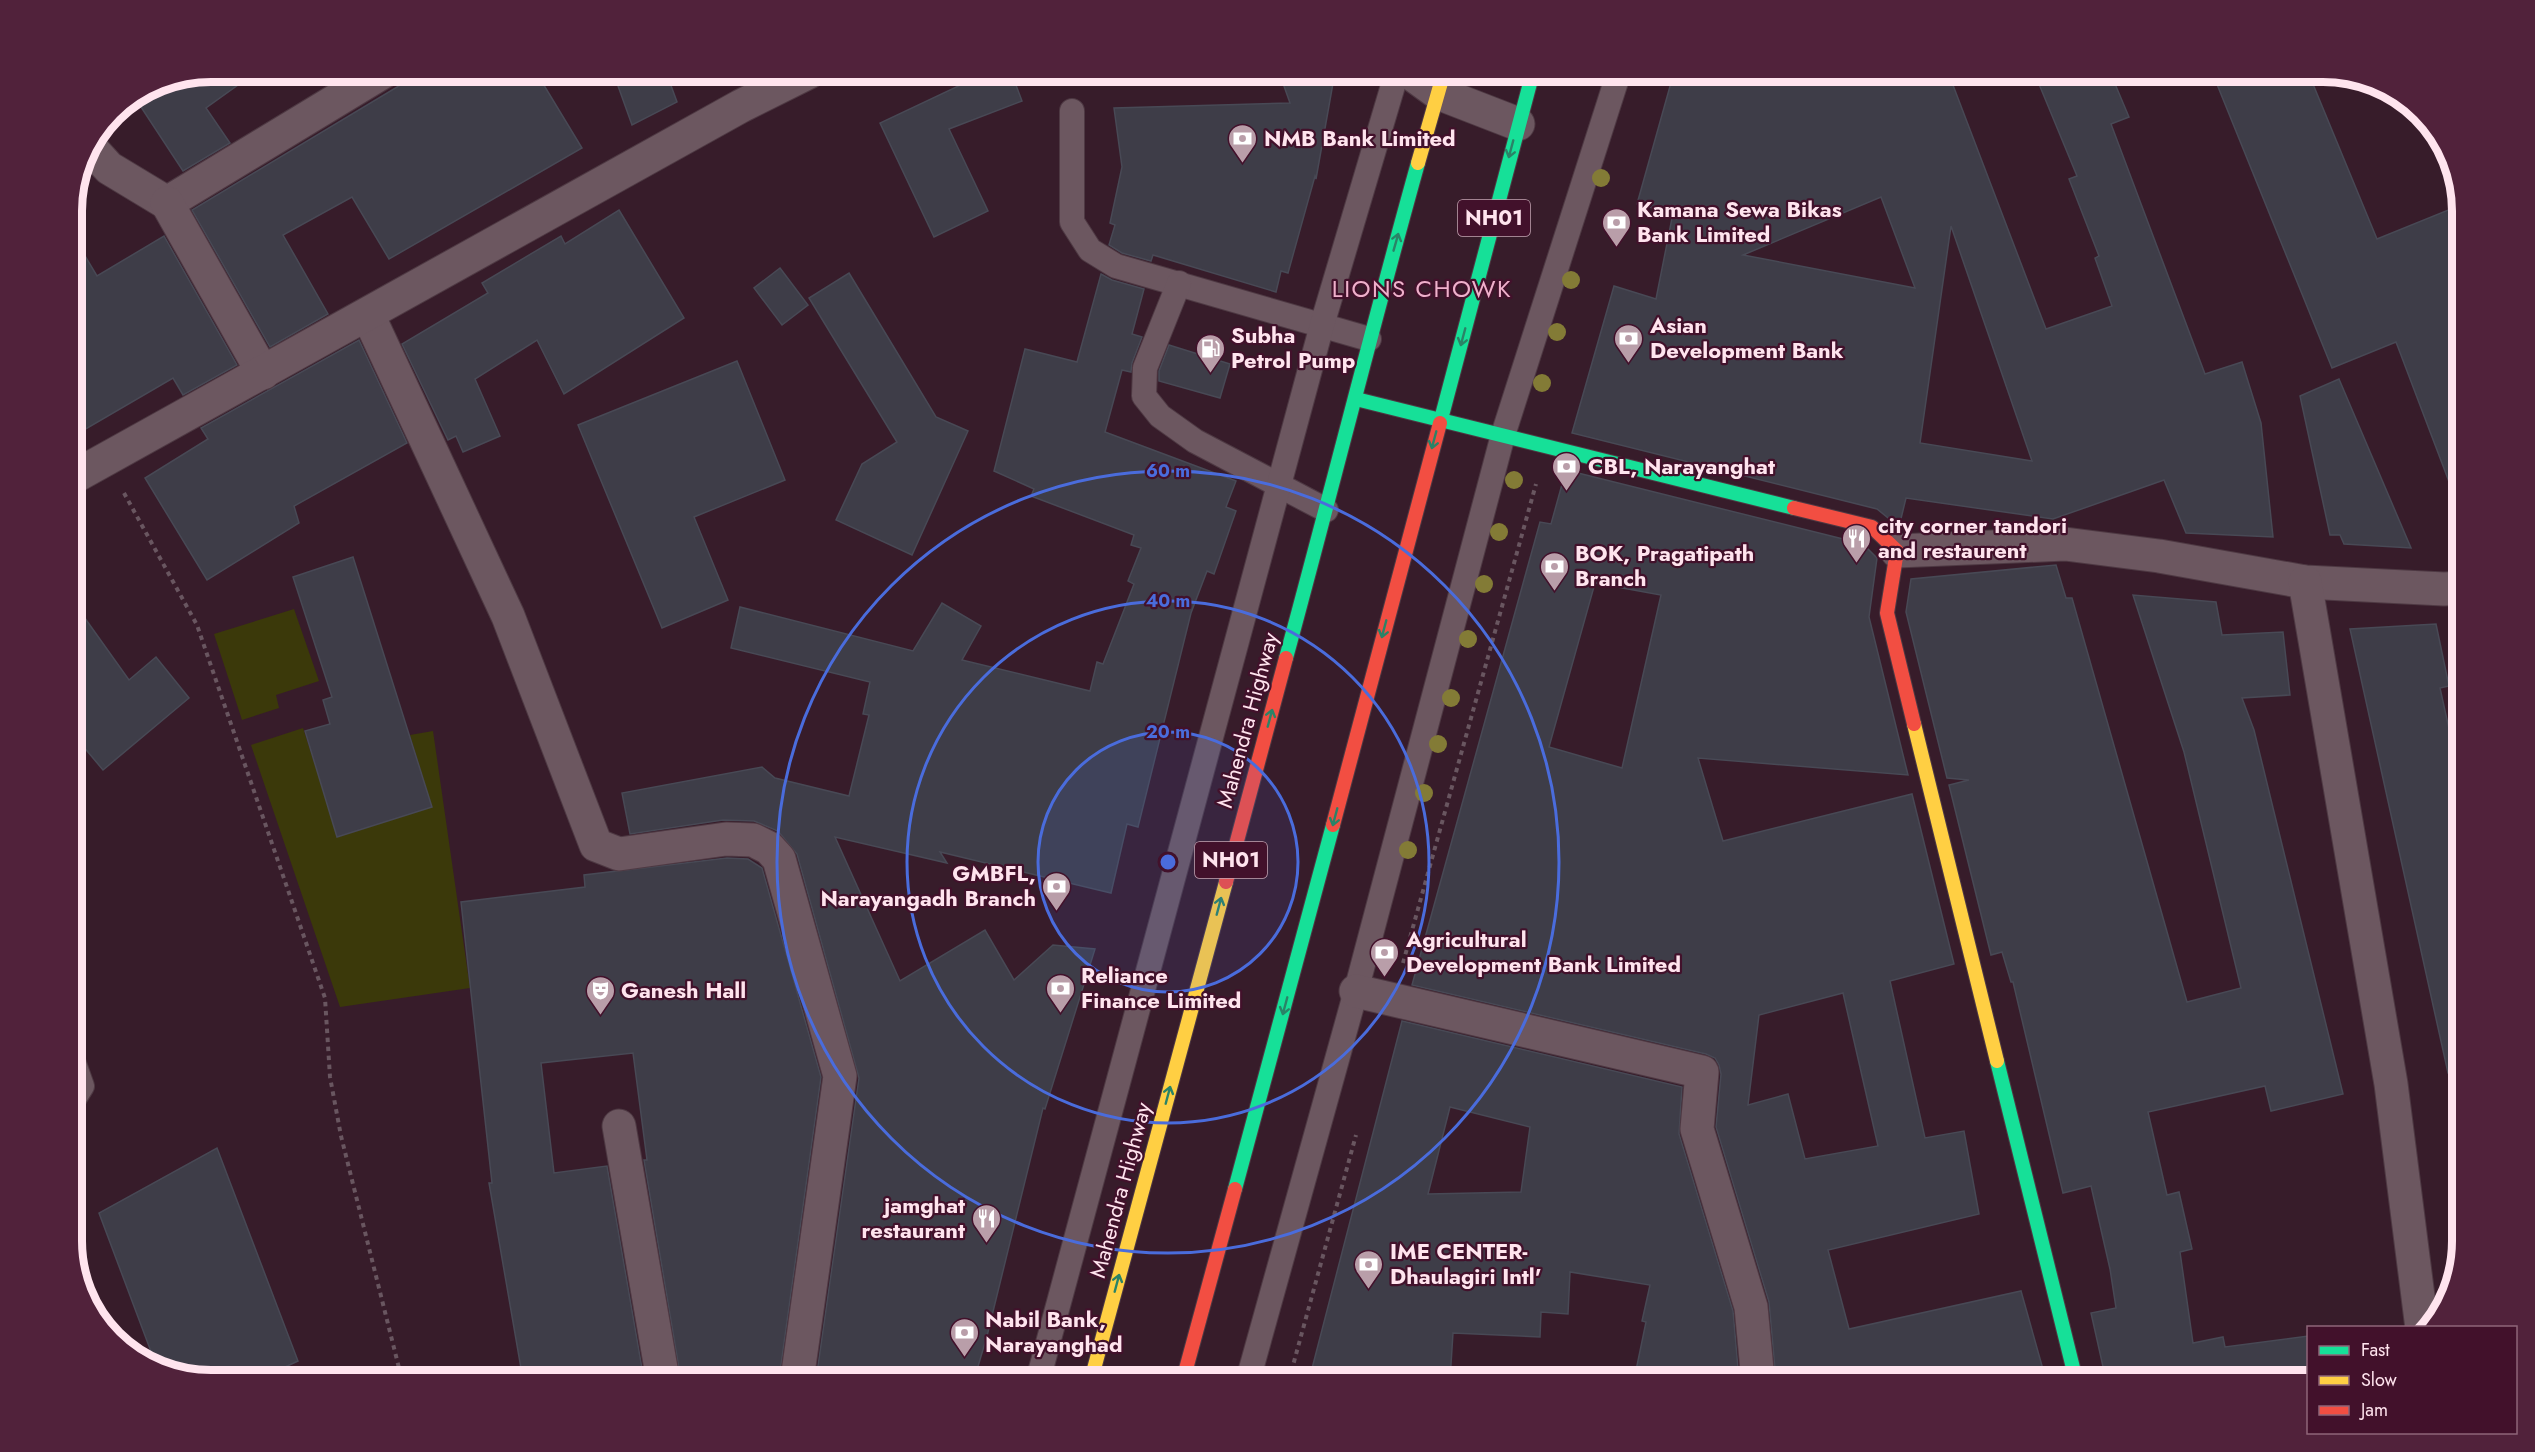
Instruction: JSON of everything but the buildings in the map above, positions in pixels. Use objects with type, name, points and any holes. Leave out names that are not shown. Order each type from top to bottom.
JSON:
[{"type":"main road","name":"Mahendra Highway","points":[[1094,1370],[1356,399],[1369,339],[1441,82]]},
{"type":"main road","name":"NH01","points":[[1186,1370],[1293,977],[1439,418],[1530,82]]},
{"type":"main road","points":[[1356,399],[1872,527],[1897,551],[1887,613],[2074,1370]]},
{"type":"street","points":[[1442,82],[1518,124]]},
{"type":"street","points":[[167,203],[365,83]]},
{"type":"street","points":[[83,472],[741,106],[788,83]]},
{"type":"street","points":[[96,154],[109,168],[167,203],[263,373]]},
{"type":"street","points":[[368,315],[508,616],[596,845],[620,854],[726,839],[753,840],[769,848],[779,859],[840,1076],[797,1370]]},
{"type":"street","points":[[1897,551],[2065,544],[2159,556],[2305,582],[2452,589]]},
{"type":"street","points":[[2305,582],[2391,1084],[2422,1324]]},
{"type":"street","points":[[1356,991],[1702,1072],[1697,1129],[1751,1307],[1757,1370]]},
{"type":"street","points":[[619,1126],[661,1370]]},
{"type":"lane","points":[[1041,1370],[1322,325],[1394,82]]},
{"type":"lane","points":[[1251,1370],[1356,991],[1503,435],[1616,82]]},
{"type":"lane","points":[[1072,111],[1072,222],[1090,250],[1116,266],[1369,339]]},
{"type":"lane","points":[[1179,283],[1145,369],[1144,396],[1160,416],[1195,441],[1326,510]]},
{"type":"path","points":[[1392,1000],[1547,446]]},
{"type":"path","points":[[106,460],[197,625],[325,998],[330,1077],[339,1126],[400,1370]]},
{"type":"path","points":[[1291,1370],[1358,1127]]},
{"type":"shaded area","points":[[294,609],[319,681],[276,695],[279,708],[242,720],[214,634]]},
{"type":"shaded area","points":[[303,728],[338,837],[432,807],[410,735],[433,731],[470,988],[340,1007],[251,745]]},
{"type":"traffic: fast","points":[[1440,423],[1530,82]]},
{"type":"traffic: fast","points":[[1286,658],[1418,163]]},
{"type":"traffic: fast","points":[[1356,399],[1794,508]]},
{"type":"traffic: fast","points":[[1235,1189],[1333,825]]},
{"type":"traffic: fast","points":[[1997,1061],[2074,1370]]},
{"type":"traffic: slow","points":[[1418,163],[1441,82]]},
{"type":"traffic: slow","points":[[1914,724],[1997,1061]]},
{"type":"traffic: slow","points":[[1094,1370],[1226,882]]},
{"type":"traffic: jam","points":[[1333,825],[1440,423]]},
{"type":"traffic: jam","points":[[1794,508],[1872,527],[1897,551],[1887,613],[1914,724]]},
{"type":"traffic: jam","points":[[1226,882],[1286,658]]},
{"type":"traffic: jam","points":[[1186,1370],[1235,1189]]},
{"type":"place","name":"NMB Bank Limited","points":[[1243,164]]},
{"type":"place","name":"Kamana Sewa Bikas Bank Limited","points":[[1616,248]]},
{"type":"place","name":"Asian Development Bank","points":[[1629,364]]},
{"type":"place","name":"Subha Petrol Pump","points":[[1210,374]]},
{"type":"place","name":"CBL, Narayanghat","points":[[1567,492]]},
{"type":"place","name":"city corner tandori and restaurent","points":[[1857,564]]},
{"type":"place","name":"BOK, Pragatipath Branch","points":[[1554,592]]},
{"type":"place","name":"GMBFL, Narayangadh Branch","points":[[1057,912]]},
{"type":"place","name":"Agricultural Development Bank Limited","points":[[1385,978]]},
{"type":"place","name":"Reliance Finance Limited","points":[[1060,1014]]},
{"type":"place","name":"Ganesh Hall","points":[[600,1016]]},
{"type":"place","name":"jamghat restaurant","points":[[986,1244]]},
{"type":"place","name":"IME CENTER- Dhaulagiri Intl'","points":[[1369,1290]]},
{"type":"place","name":"Nabil Bank, Narayanghad","points":[[964,1358]]},
{"type":"district","name":"LIONS CHOWK","points":[[1422,288]]}]
